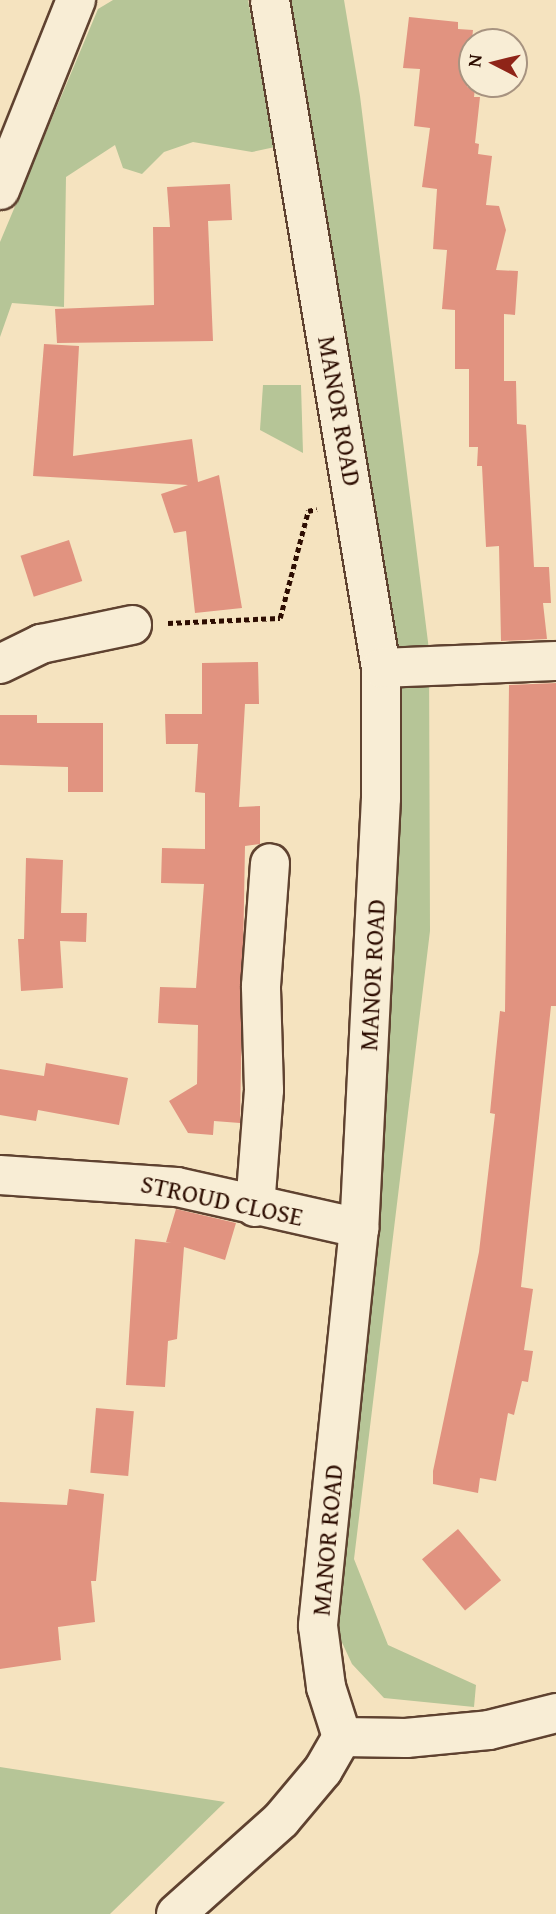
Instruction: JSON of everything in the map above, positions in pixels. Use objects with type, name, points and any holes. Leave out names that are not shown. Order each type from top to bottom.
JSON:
[{"type":"street","points":[[0,190],[75,0]]},
{"type":"street","name":"MANOR ROAD","points":[[270,0],[381,668],[381,798],[359,1228],[318,1626],[326,1687],[342,1737]]},
{"type":"street","points":[[0,664],[41,644],[132,625]]},
{"type":"street","points":[[381,668],[556,661]]},
{"type":"street","points":[[255,1207],[264,1090],[261,986],[270,863]]},
{"type":"street","name":"STROUD CLOSE","points":[[0,1175],[130,1180],[210,1193],[255,1207],[359,1228]]},
{"type":"street","points":[[176,1914],[281,1820],[323,1770],[342,1737],[406,1738],[489,1730],[556,1713]]},
{"type":"path","points":[[132,625],[281,618],[308,511],[355,499]]},
{"type":"green space","points":[[113,0],[248,0],[275,147],[252,152],[193,142],[164,152],[142,174],[123,168],[115,145],[66,177],[64,307],[12,303],[0,337],[0,242],[98,9]]},
{"type":"green space","points":[[284,0],[344,0],[360,96],[429,650],[430,931],[354,1559],[388,1645],[476,1685],[474,1707],[384,1698],[352,1664],[332,1621],[388,652]]},
{"type":"green space","points":[[263,385],[301,385],[303,453],[260,430]]},
{"type":"green space","points":[[0,1767],[225,1802],[110,1914],[0,1914]]},
{"type":"building","points":[[409,17],[458,22],[458,98],[480,98],[475,143],[479,144],[478,154],[492,156],[486,205],[499,206],[506,230],[496,270],[518,271],[515,315],[504,314],[504,381],[516,381],[517,424],[526,425],[534,567],[549,567],[551,603],[543,603],[547,639],[501,641],[499,546],[486,547],[482,466],[477,466],[478,447],[469,447],[469,369],[455,369],[455,310],[442,309],[447,250],[433,249],[437,189],[422,187],[430,128],[414,126],[420,69],[403,68]]},
{"type":"building","points":[[230,184],[232,220],[208,221],[213,341],[57,343],[55,309],[154,305],[153,227],[170,227],[167,187]]},
{"type":"building","points":[[44,344],[79,346],[73,456],[192,439],[198,482],[219,475],[242,608],[195,613],[186,531],[174,533],[161,494],[188,485],[33,476]]},
{"type":"building","points":[[69,540],[82,581],[34,597],[20,556]]},
{"type":"building","points":[[258,662],[259,704],[245,704],[239,807],[260,806],[260,844],[245,846],[240,1123],[214,1121],[213,1135],[188,1133],[169,1101],[197,1084],[198,1025],[158,1023],[160,987],[196,988],[204,884],[161,883],[162,848],[205,849],[205,793],[195,792],[198,744],[166,744],[165,714],[202,714],[202,663]]},
{"type":"building","points":[[556,683],[556,1006],[551,1006],[521,1287],[533,1289],[524,1350],[533,1351],[528,1382],[522,1381],[514,1415],[508,1413],[496,1481],[480,1478],[478,1493],[433,1484],[433,1471],[479,1252],[495,1114],[490,1113],[500,1011],[505,1012],[509,685]]},
{"type":"building","points":[[0,715],[37,715],[37,723],[103,723],[103,792],[68,792],[68,767],[0,765]]},
{"type":"building","points":[[26,858],[63,860],[61,913],[87,913],[86,942],[60,941],[63,988],[21,991],[18,939],[24,939]]},
{"type":"building","points":[[46,1063],[128,1078],[119,1125],[38,1110],[36,1121],[0,1115],[0,1069],[44,1076]]},
{"type":"building","points":[[176,1209],[236,1223],[225,1260],[184,1247],[177,1339],[168,1341],[165,1387],[126,1385],[135,1239],[171,1243],[166,1242]]},
{"type":"building","points":[[96,1408],[134,1411],[128,1476],[90,1473]]},
{"type":"building","points":[[69,1489],[104,1494],[96,1581],[91,1581],[95,1622],[58,1627],[61,1660],[0,1669],[0,1502],[67,1505]]},
{"type":"building","points":[[458,1529],[501,1580],[465,1611],[422,1559]]}]
